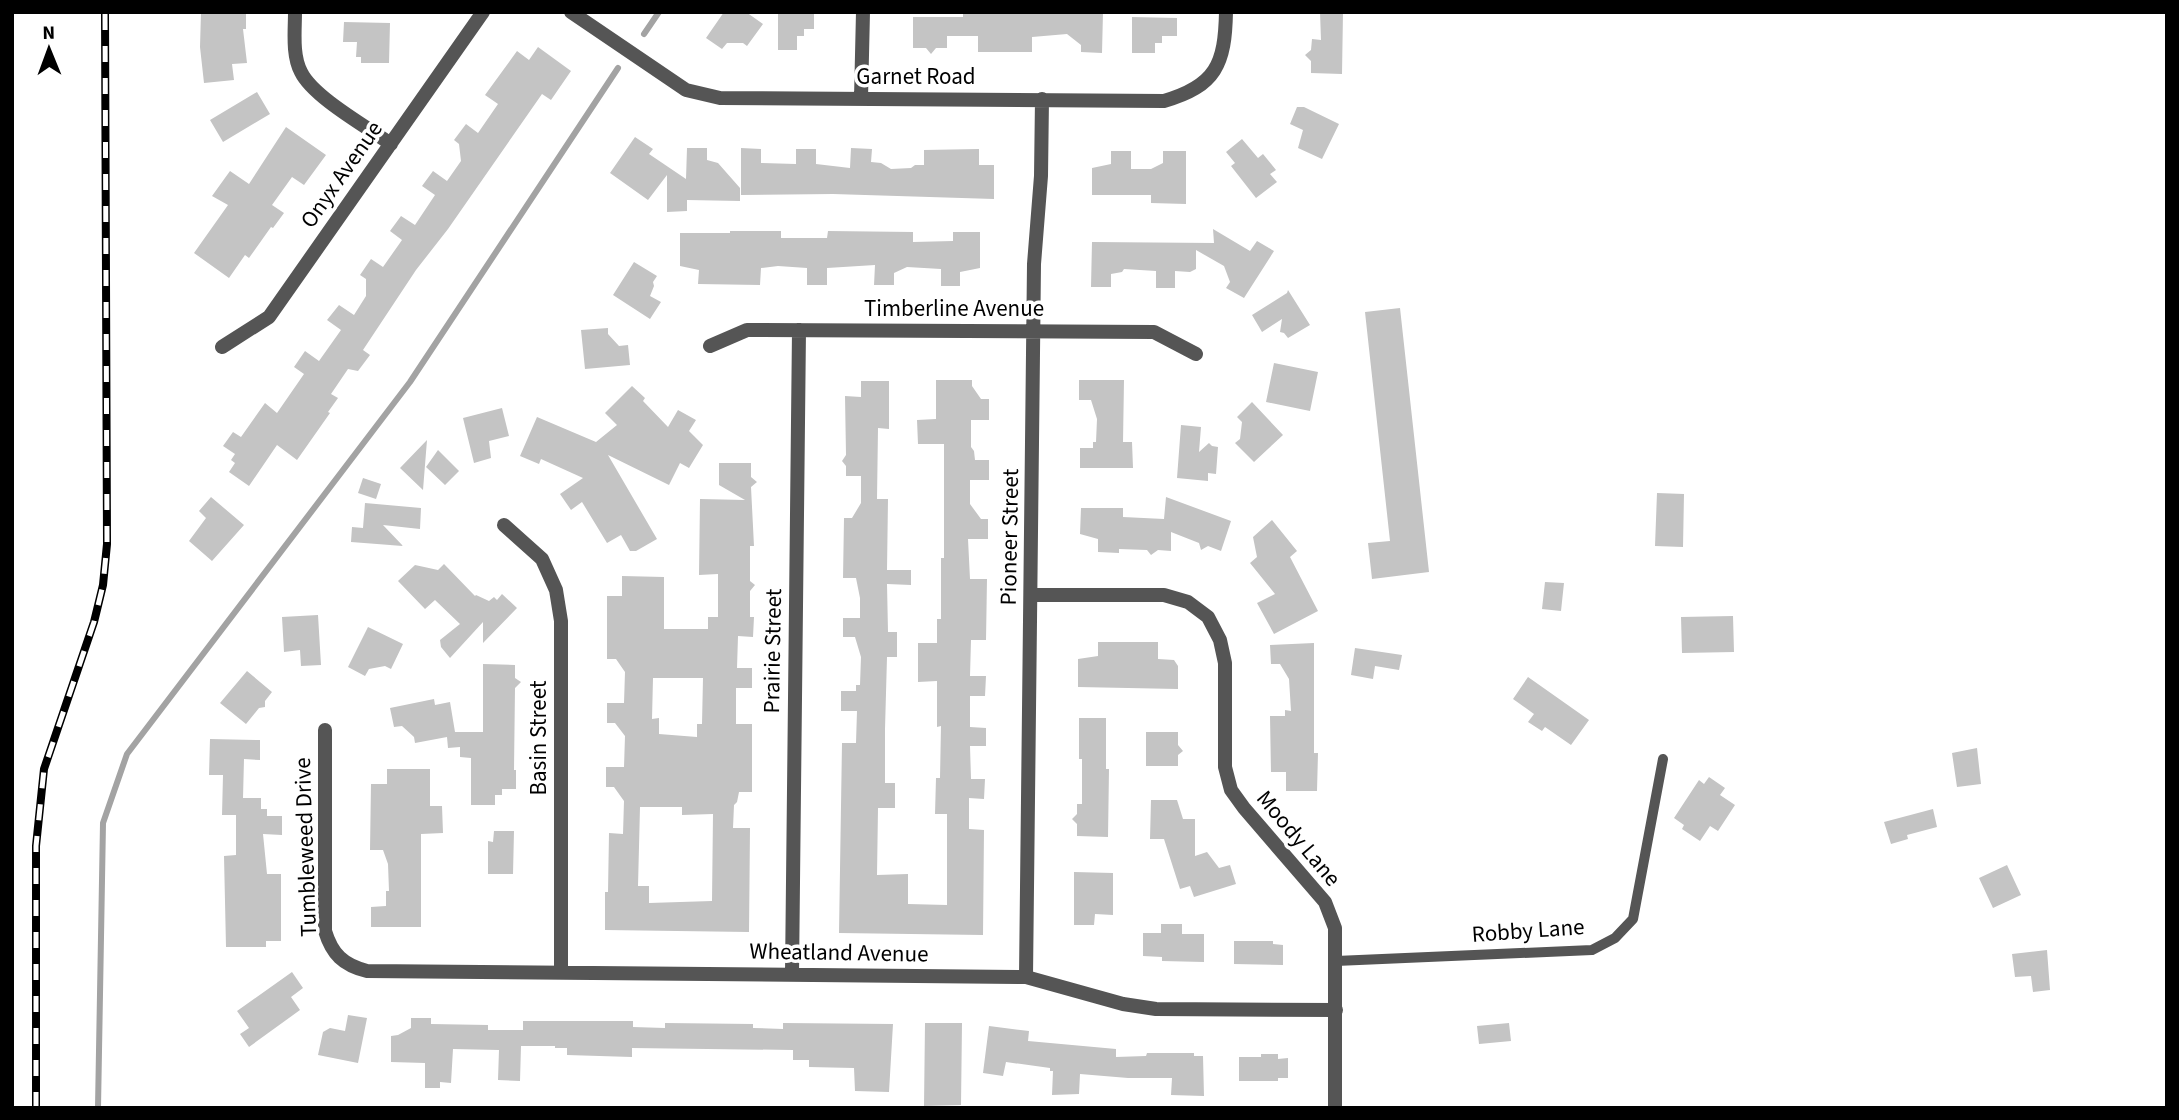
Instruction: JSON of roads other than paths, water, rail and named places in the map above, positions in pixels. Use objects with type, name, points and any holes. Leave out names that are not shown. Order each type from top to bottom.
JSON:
[{"type":"street","points":[[295,12],[295,47],[300,72],[316,91],[391,144]]},
{"type":"street","name":"Onyx Avenue","points":[[222,347],[269,317],[483,12]]},
{"type":"street","name":"Garnet Road","points":[[570,12],[686,90],[720,98],[1164,101],[1189,94],[1207,79],[1222,58],[1226,12]]},
{"type":"street","points":[[861,98],[863,12]]},
{"type":"street","name":"Pioneer Street","points":[[1026,977],[1034,264],[1041,176],[1042,99]]},
{"type":"street","name":"Timberline Avenue","points":[[710,346],[747,330],[1154,332],[1196,354]]},
{"type":"street","name":"Prairie Street","points":[[792,974],[799,330]]},
{"type":"street","name":"Basin Street","points":[[504,525],[542,559],[556,590],[561,621],[561,972]]},
{"type":"street","name":"Moody Lane","points":[[1031,594],[1164,595],[1188,602],[1208,617],[1220,640],[1225,663],[1225,767],[1231,790],[1325,902],[1335,928],[1335,1108]]},
{"type":"street","name":"Tumbleweed Drive","points":[[325,730],[325,931],[330,946],[339,959]]},
{"type":"street","name":"Wheatland Avenue","points":[[339,959],[352,967],[367,971],[1026,977],[1111,1001],[1156,1009],[1336,1010]]},
{"type":"lane","name":"Robby Lane","points":[[1336,961],[1592,950],[1615,938],[1633,919],[1663,759]]},
{"type":"waterway","points":[[644,34],[659,12]]},
{"type":"waterway","points":[[98,1108],[103,823],[127,754],[410,382],[618,68]]},
{"type":"railway","points":[[36,1108],[36,846],[44,769],[94,622],[103,585],[107,544],[105,12]]}]
